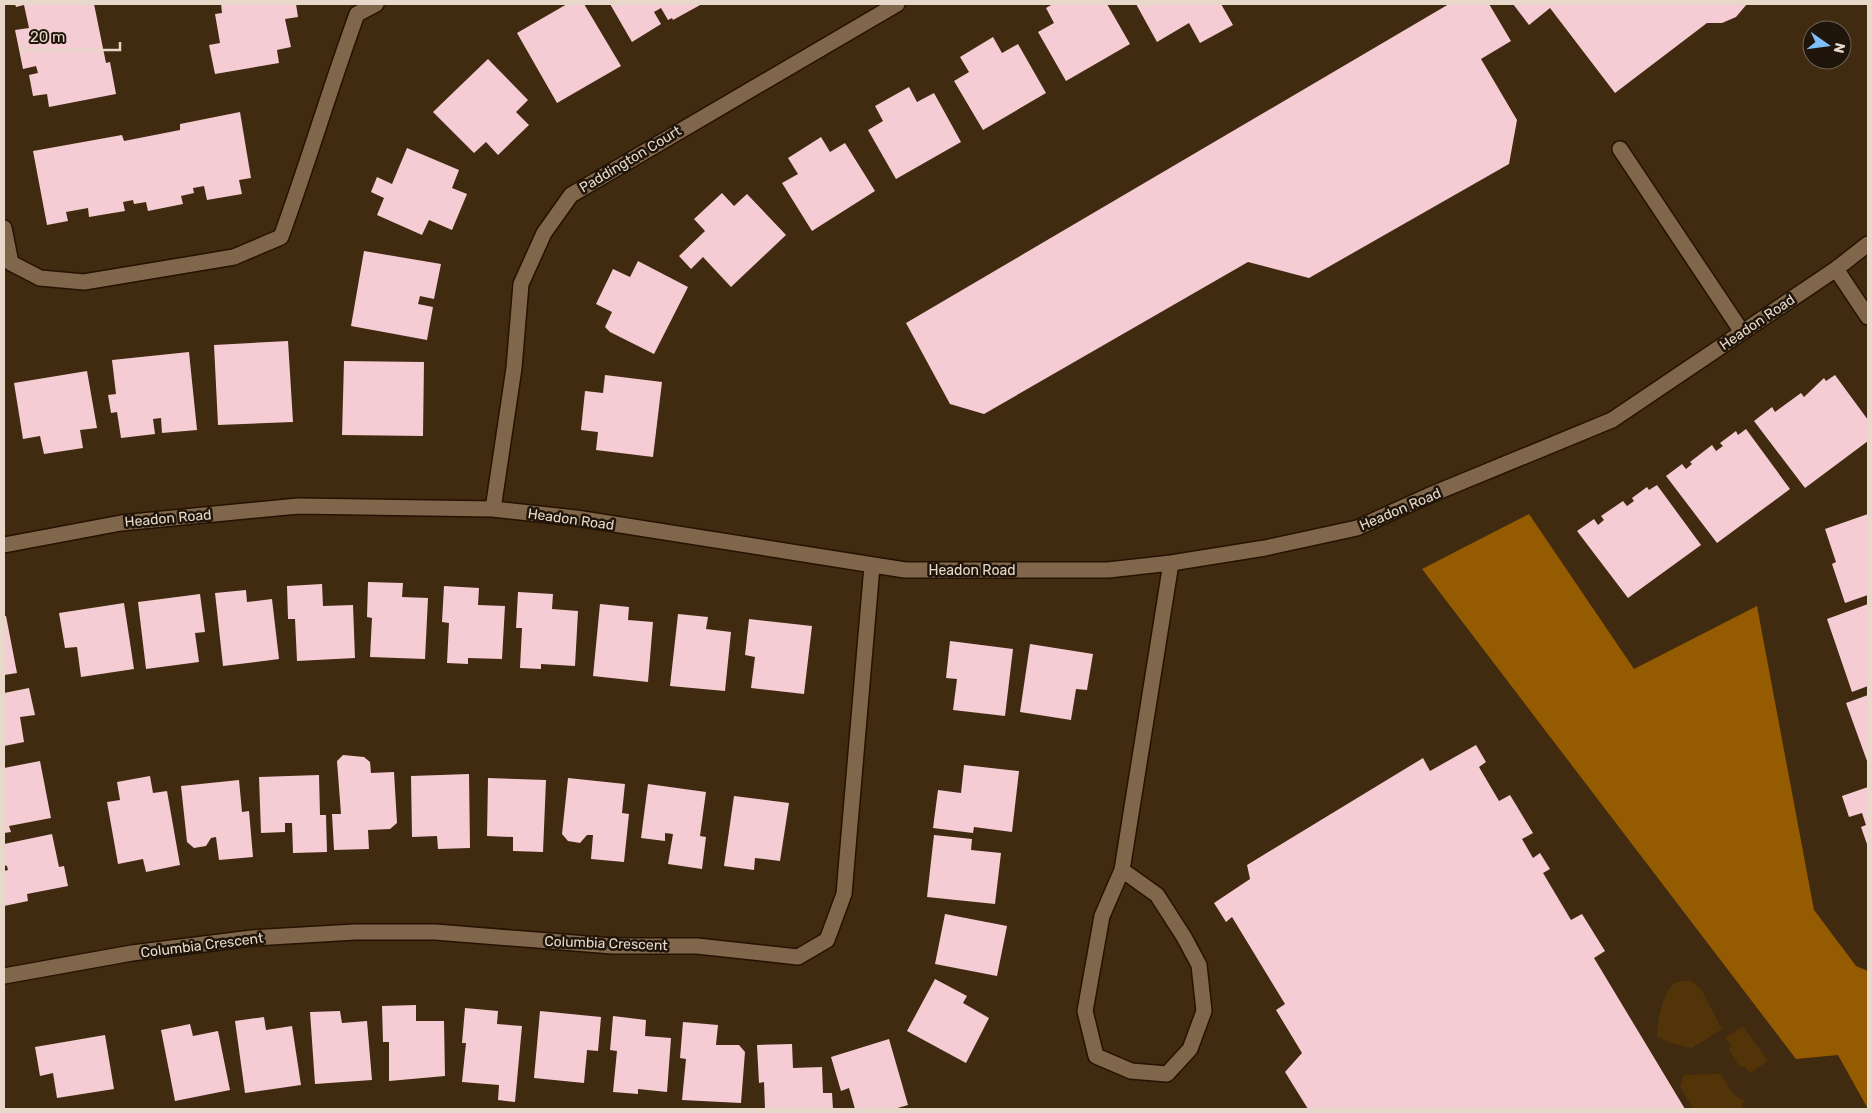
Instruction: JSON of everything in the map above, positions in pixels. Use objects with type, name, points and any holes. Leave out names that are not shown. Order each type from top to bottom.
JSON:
[{"type":"street","points":[[4,228],[11,262],[40,278],[84,282],[234,257],[281,237],[356,9],[376,4]]},
{"type":"street","name":"Paddington Court","points":[[493,508],[514,368],[521,284],[544,233],[570,194],[897,4]]},
{"type":"street","points":[[1620,149],[1742,332]]},
{"type":"street","name":"Headon Road","points":[[4,545],[121,522],[298,506],[493,508],[576,518],[905,570],[1108,570],[1171,564],[1265,548],[1357,528],[1430,495],[1612,420],[1836,269],[1868,244]]},
{"type":"street","points":[[1836,269],[1868,317]]},
{"type":"street","points":[[1122,870],[1157,895],[1184,937],[1199,965],[1204,1011],[1190,1049],[1167,1074],[1131,1071],[1096,1056],[1086,1011],[1102,916],[1122,870],[1171,564]]},
{"type":"street","name":"Columbia Crescent","points":[[4,976],[141,952],[252,938],[355,932],[435,932],[613,946],[697,946],[798,957],[827,940],[844,894],[872,566]]},
{"type":"shaded area","points":[[1529,514],[1634,669],[1757,606],[1814,910],[1856,966],[1868,971],[1868,1109],[1838,1055],[1796,1059],[1422,569]]},
{"type":"shaded area","points":[[1689,980],[1701,989],[1722,1029],[1692,1048],[1671,1043],[1657,1037],[1658,1023],[1668,991],[1677,982]]},
{"type":"shaded area","points":[[1743,1026],[1768,1061],[1750,1073],[1745,1067],[1739,1066],[1729,1050],[1731,1045],[1725,1038]]},
{"type":"shaded area","points":[[1720,1074],[1735,1096],[1744,1100],[1742,1109],[1693,1109],[1680,1087],[1684,1075]]},
{"type":"building","points":[[15,4],[94,4],[106,63],[110,62],[116,94],[49,107],[47,94],[33,96],[29,75],[38,73],[36,66],[23,69],[15,30],[29,28],[24,5],[16,7]]},
{"type":"building","points":[[221,4],[296,4],[298,17],[285,19],[291,47],[277,50],[279,63],[215,74],[209,45],[220,43],[215,14],[222,13]]},
{"type":"building","points":[[567,4],[584,4],[621,66],[557,103],[517,33]]},
{"type":"building","points":[[610,4],[702,4],[673,20],[672,18],[668,20],[661,8],[654,12],[661,24],[632,42]]},
{"type":"building","points":[[1053,4],[1107,4],[1130,44],[1066,81],[1038,32],[1054,23],[1046,8]]},
{"type":"building","points":[[1136,4],[1221,4],[1233,25],[1200,43],[1189,23],[1157,42]]},
{"type":"building","points":[[1449,4],[1489,4],[1511,41],[1481,59],[1517,120],[1509,164],[1309,278],[1248,262],[984,414],[950,404],[906,323]]},
{"type":"building","points":[[1513,4],[1747,4],[1736,17],[1722,23],[1707,23],[1615,93],[1550,8],[1529,25]]},
{"type":"building","points":[[993,37],[1002,53],[1018,44],[1046,93],[983,130],[954,81],[969,72],[960,57]]},
{"type":"building","points":[[488,59],[528,100],[516,112],[529,125],[498,155],[486,142],[474,153],[433,112]]},
{"type":"building","points":[[909,87],[917,102],[934,93],[961,142],[896,179],[868,130],[883,121],[875,106]]},
{"type":"building","points":[[240,112],[251,178],[239,180],[242,194],[207,200],[204,186],[193,188],[194,193],[181,196],[183,204],[148,211],[146,202],[134,204],[133,200],[123,202],[125,211],[89,217],[88,208],[66,212],[68,221],[47,225],[33,151],[122,135],[124,141],[180,130],[180,124]]},
{"type":"building","points":[[821,137],[830,152],[845,143],[875,191],[812,231],[782,183],[798,174],[788,158]]},
{"type":"building","points":[[407,148],[459,170],[452,188],[467,194],[452,230],[429,220],[422,235],[377,215],[384,198],[371,192],[377,177],[392,184]]},
{"type":"building","points":[[722,193],[734,206],[747,194],[786,235],[731,287],[703,257],[691,269],[679,256],[705,231],[694,219]]},
{"type":"building","points":[[364,251],[441,264],[434,299],[420,296],[418,304],[433,307],[427,340],[351,326]]},
{"type":"building","points":[[638,261],[688,287],[654,354],[610,332],[605,327],[612,312],[596,304],[613,269],[630,277]]},
{"type":"building","points":[[288,341],[293,422],[218,425],[214,345]]},
{"type":"building","points":[[189,352],[197,430],[162,433],[161,418],[153,419],[155,434],[121,438],[117,412],[111,413],[108,395],[116,394],[112,360]]},
{"type":"building","points":[[344,361],[424,362],[423,436],[342,435]]},
{"type":"building","points":[[87,371],[97,428],[80,430],[83,448],[44,454],[40,436],[23,439],[14,383]]},
{"type":"building","points":[[605,375],[662,382],[653,457],[596,450],[598,432],[581,430],[585,391],[603,393]]},
{"type":"building","points":[[1835,375],[1868,420],[1868,441],[1805,488],[1754,421],[1772,407],[1775,412],[1801,393],[1804,397],[1824,378],[1826,381]]},
{"type":"building","points":[[1746,429],[1790,489],[1717,543],[1666,476],[1682,464],[1686,469],[1692,464],[1690,462],[1712,445],[1716,451],[1723,446],[1720,443],[1736,431],[1738,435]]},
{"type":"building","points":[[1657,485],[1701,545],[1628,598],[1577,531],[1594,519],[1598,525],[1604,520],[1601,516],[1623,501],[1627,506],[1634,501],[1632,498],[1647,487],[1649,490]]},
{"type":"building","points":[[1868,514],[1868,595],[1845,603],[1832,564],[1836,562],[1825,529]]},
{"type":"building","points":[[368,582],[403,583],[402,597],[428,598],[425,659],[370,657],[372,618],[367,617]]},
{"type":"building","points":[[322,584],[323,606],[353,605],[355,658],[297,661],[295,619],[288,619],[287,586]]},
{"type":"building","points":[[444,586],[479,588],[478,605],[505,606],[502,659],[468,658],[468,664],[447,663],[449,623],[442,622]]},
{"type":"building","points":[[246,590],[247,602],[272,599],[279,659],[223,666],[215,593]]},
{"type":"building","points":[[518,592],[553,594],[552,609],[578,611],[575,666],[541,664],[541,669],[520,668],[522,628],[516,628]]},
{"type":"building","points":[[200,594],[205,632],[195,633],[199,662],[146,669],[138,602]]},
{"type":"building","points":[[124,603],[134,669],[81,677],[77,647],[65,648],[59,613]]},
{"type":"building","points":[[600,604],[629,607],[628,620],[653,622],[648,682],[593,676]]},
{"type":"building","points":[[1868,604],[1868,686],[1852,692],[1827,619]]},
{"type":"building","points":[[678,614],[708,617],[706,629],[731,632],[725,691],[670,686]]},
{"type":"building","points":[[4,616],[6,616],[17,673],[4,675]]},
{"type":"building","points":[[749,619],[812,626],[804,694],[751,688],[755,657],[745,655]]},
{"type":"building","points":[[950,641],[1013,649],[1005,716],[953,710],[957,679],[946,678]]},
{"type":"building","points":[[1030,644],[1093,654],[1087,690],[1076,689],[1071,720],[1020,712]]},
{"type":"building","points":[[29,688],[35,715],[20,717],[24,742],[4,746],[4,693]]},
{"type":"building","points":[[1868,695],[1868,760],[1867,761],[1846,703]]},
{"type":"building","points":[[1476,745],[1486,762],[1479,767],[1499,801],[1510,795],[1533,833],[1522,839],[1533,858],[1540,853],[1550,869],[1543,873],[1571,920],[1582,914],[1605,951],[1594,958],[1685,1109],[1308,1109],[1285,1072],[1302,1053],[1276,1010],[1285,1004],[1232,917],[1226,922],[1214,903],[1250,879],[1247,865],[1423,758],[1430,771]]},
{"type":"building","points":[[343,755],[364,757],[370,762],[371,773],[394,772],[397,823],[390,829],[368,830],[369,849],[334,850],[332,814],[341,814],[337,761]]},
{"type":"building","points":[[40,761],[51,818],[9,826],[11,832],[4,833],[4,768]]},
{"type":"building","points":[[964,765],[1019,771],[1012,832],[974,827],[973,833],[933,828],[938,790],[961,793]]},
{"type":"building","points":[[469,774],[470,848],[438,849],[437,836],[412,837],[411,776]]},
{"type":"building","points":[[319,775],[320,815],[326,815],[327,852],[293,853],[292,823],[285,823],[285,832],[261,833],[259,777]]},
{"type":"building","points":[[150,776],[153,793],[167,791],[180,865],[146,872],[143,859],[118,864],[107,802],[120,800],[117,782]]},
{"type":"building","points":[[488,778],[546,780],[543,852],[513,851],[513,837],[487,836]]},
{"type":"building","points":[[568,778],[625,784],[622,813],[629,814],[624,862],[591,859],[593,835],[587,835],[580,843],[568,841],[562,834]]},
{"type":"building","points":[[239,780],[242,812],[249,811],[253,857],[219,860],[216,837],[211,838],[206,846],[194,848],[187,842],[181,786]]},
{"type":"building","points":[[648,784],[706,792],[700,836],[706,837],[702,869],[668,864],[673,834],[665,833],[665,841],[641,838]]},
{"type":"building","points":[[1868,787],[1868,847],[1861,827],[1866,825],[1862,813],[1849,817],[1842,796]]},
{"type":"building","points":[[734,796],[789,803],[780,861],[755,858],[754,870],[724,866]]},
{"type":"building","points":[[52,834],[59,867],[64,866],[68,886],[27,894],[28,901],[4,906],[4,871],[8,870],[7,866],[4,865],[4,844]]},
{"type":"building","points":[[934,835],[972,839],[971,850],[1001,853],[995,904],[927,897]]},
{"type":"building","points":[[945,914],[1007,926],[997,976],[935,964]]},
{"type":"building","points":[[935,979],[967,996],[963,1003],[989,1018],[966,1063],[907,1031]]},
{"type":"building","points":[[416,1005],[416,1021],[444,1021],[445,1076],[389,1081],[389,1042],[383,1042],[382,1006]]},
{"type":"building","points":[[465,1008],[498,1011],[497,1024],[522,1026],[515,1102],[498,1100],[499,1085],[462,1082],[466,1043],[462,1043]]},
{"type":"building","points":[[340,1011],[342,1023],[367,1021],[372,1080],[315,1084],[310,1012]]},
{"type":"building","points":[[540,1011],[601,1017],[598,1051],[587,1050],[584,1083],[534,1078]]},
{"type":"building","points":[[613,1016],[646,1020],[645,1036],[671,1038],[667,1092],[638,1089],[638,1094],[613,1092],[617,1051],[610,1050]]},
{"type":"building","points":[[264,1017],[266,1030],[292,1026],[301,1085],[245,1093],[235,1021]]},
{"type":"building","points":[[683,1022],[718,1025],[716,1045],[739,1045],[745,1052],[741,1103],[682,1100],[686,1059],[680,1058]]},
{"type":"building","points":[[190,1024],[193,1036],[218,1031],[230,1090],[175,1101],[161,1030]]},
{"type":"building","points":[[105,1035],[114,1089],[57,1098],[53,1073],[40,1076],[35,1047]]},
{"type":"building","points":[[889,1039],[908,1105],[894,1109],[855,1109],[849,1088],[841,1091],[831,1057]]},
{"type":"building","points":[[792,1044],[793,1068],[822,1067],[823,1093],[832,1093],[833,1109],[765,1109],[764,1082],[759,1083],[757,1045]]}]
